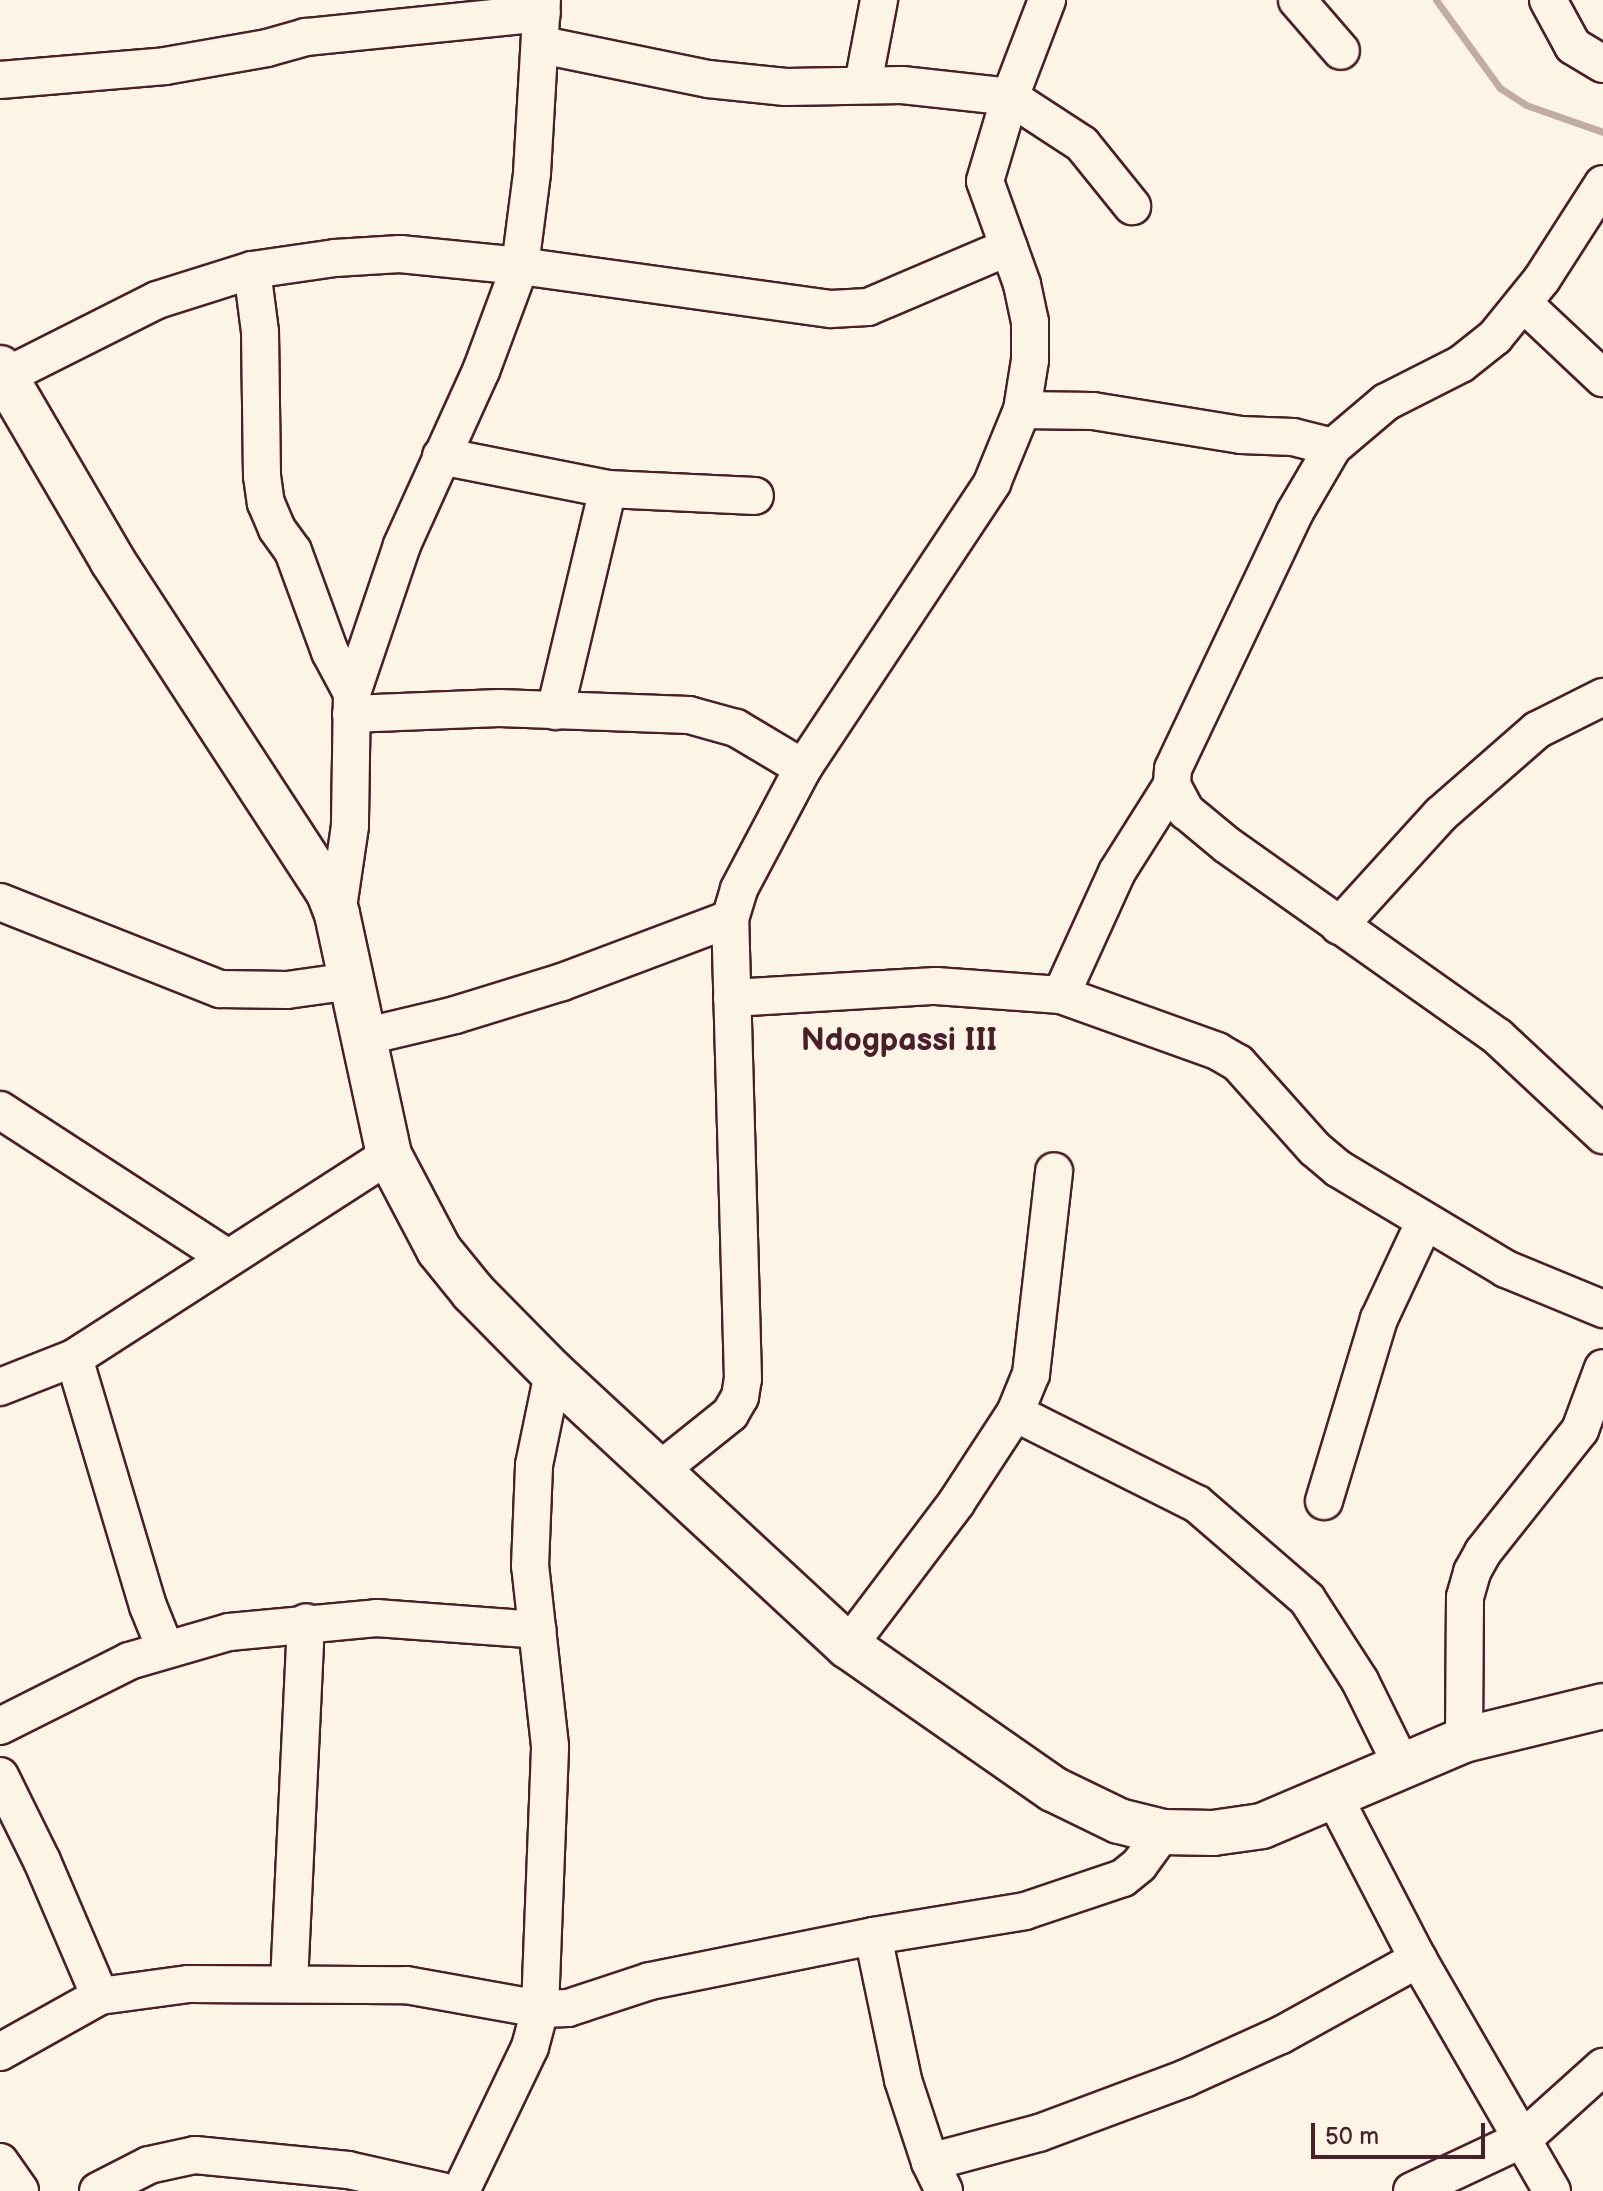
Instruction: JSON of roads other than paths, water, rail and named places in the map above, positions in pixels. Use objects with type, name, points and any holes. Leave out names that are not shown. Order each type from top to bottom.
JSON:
[{"type":"main road","points":[[2,373],[112,560],[319,876],[337,914],[389,1155],[439,1250],[473,1292],[553,1373],[660,1470],[750,1559],[848,1646],[1053,1789],[1119,1821],[1163,1832],[1213,1833],[1262,1826],[1334,1797],[1401,1764],[1464,1740],[1603,1706]]},
{"type":"street","points":[[863,84],[879,0]]},
{"type":"street","points":[[660,1470],[730,1414],[740,1397],[743,1379],[730,919],[739,889],[803,768],[992,483],[1022,410],[1030,360],[1030,322],[1022,284],[985,181],[1010,97],[1047,0]]},
{"type":"street","points":[[1297,0],[1341,51]]},
{"type":"street","points":[[1548,0],[1573,46],[1603,64]]},
{"type":"street","points":[[337,914],[350,826],[351,703],[402,545],[481,371],[520,266],[532,173],[542,19]]},
{"type":"street","points":[[0,80],[165,66],[267,48],[306,37],[542,19],[708,79],[786,87],[863,84],[1010,97],[1082,144],[1132,206]]},
{"type":"street","points":[[1061,995],[1117,872],[1172,785],[1173,769],[1289,524],[1333,447],[1386,402],[1461,364],[1495,337],[1523,303],[1603,184]]},
{"type":"street","points":[[2,373],[157,300],[252,270],[400,254],[520,266],[831,309],[868,307],[1009,247]]},
{"type":"street","points":[[252,270],[260,332],[262,476],[266,503],[277,529],[293,551],[351,703]]},
{"type":"street","points":[[1523,303],[1603,378]]},
{"type":"street","points":[[1022,410],[1093,411],[1241,435],[1293,437],[1333,447]]},
{"type":"street","points":[[441,456],[608,489],[755,496]]},
{"type":"street","points":[[555,711],[608,489]]},
{"type":"street","points":[[1339,926],[1441,814],[1537,730],[1603,697]]},
{"type":"street","points":[[351,703],[689,715],[736,728],[803,768]]},
{"type":"street","points":[[1172,785],[1186,811],[1339,926],[1498,1037],[1603,1135]]},
{"type":"street","points":[[0,902],[220,989],[274,990],[352,981]]},
{"type":"street","points":[[363,1037],[455,1015],[562,982],[730,919]]},
{"type":"street","points":[[732,998],[936,986],[1061,995],[1217,1051],[1238,1063],[1315,1149],[1339,1169],[1506,1269],[1603,1309]]},
{"type":"street","points":[[0,1110],[226,1257]]},
{"type":"street","points":[[0,1387],[74,1358],[149,1312],[226,1257],[389,1155]]},
{"type":"street","points":[[848,1646],[956,1503],[1015,1413],[1031,1374],[1054,1171]]},
{"type":"street","points":[[1324,1501],[1379,1319],[1425,1221]]},
{"type":"street","points":[[74,1358],[148,1606],[165,1648]]},
{"type":"street","points":[[1464,1740],[1465,1597],[1472,1572],[1483,1552],[1580,1430],[1603,1368]]},
{"type":"street","points":[[461,2191],[530,2047],[540,2009],[550,1746],[530,1566],[534,1465],[553,1373]]},
{"type":"street","points":[[1015,1413],[1197,1504],[1307,1599],[1360,1681],[1401,1764]]},
{"type":"street","points":[[0,1726],[129,1661],[165,1648],[229,1632],[306,1622],[376,1618],[538,1630]]},
{"type":"street","points":[[289,1983],[306,1622]]},
{"type":"street","points":[[0,1776],[42,1861],[100,1996]]},
{"type":"street","points":[[1334,1797],[1418,1959],[1552,2191]]},
{"type":"street","points":[[0,2052],[100,1996],[189,1984],[406,1985],[540,2009],[568,2008],[650,1981],[873,1936],[1025,1911],[1123,1878],[1139,1865],[1163,1832]]},
{"type":"street","points":[[873,1936],[903,2080],[937,2177],[1039,2133],[1186,2078],[1281,2035],[1418,1959]]},
{"type":"street","points":[[1412,2191],[1523,2139],[1603,2067]]},
{"type":"street","points":[[98,2191],[149,2165],[195,2155],[348,2170],[442,2191]]},
{"type":"street","points":[[0,2162],[20,2191]]},
{"type":"waterway","points":[[1436,0],[1500,88],[1526,105],[1603,132]]},
{"type":"district","name":"Ndogpassi III","points":[[899,1041]]}]
